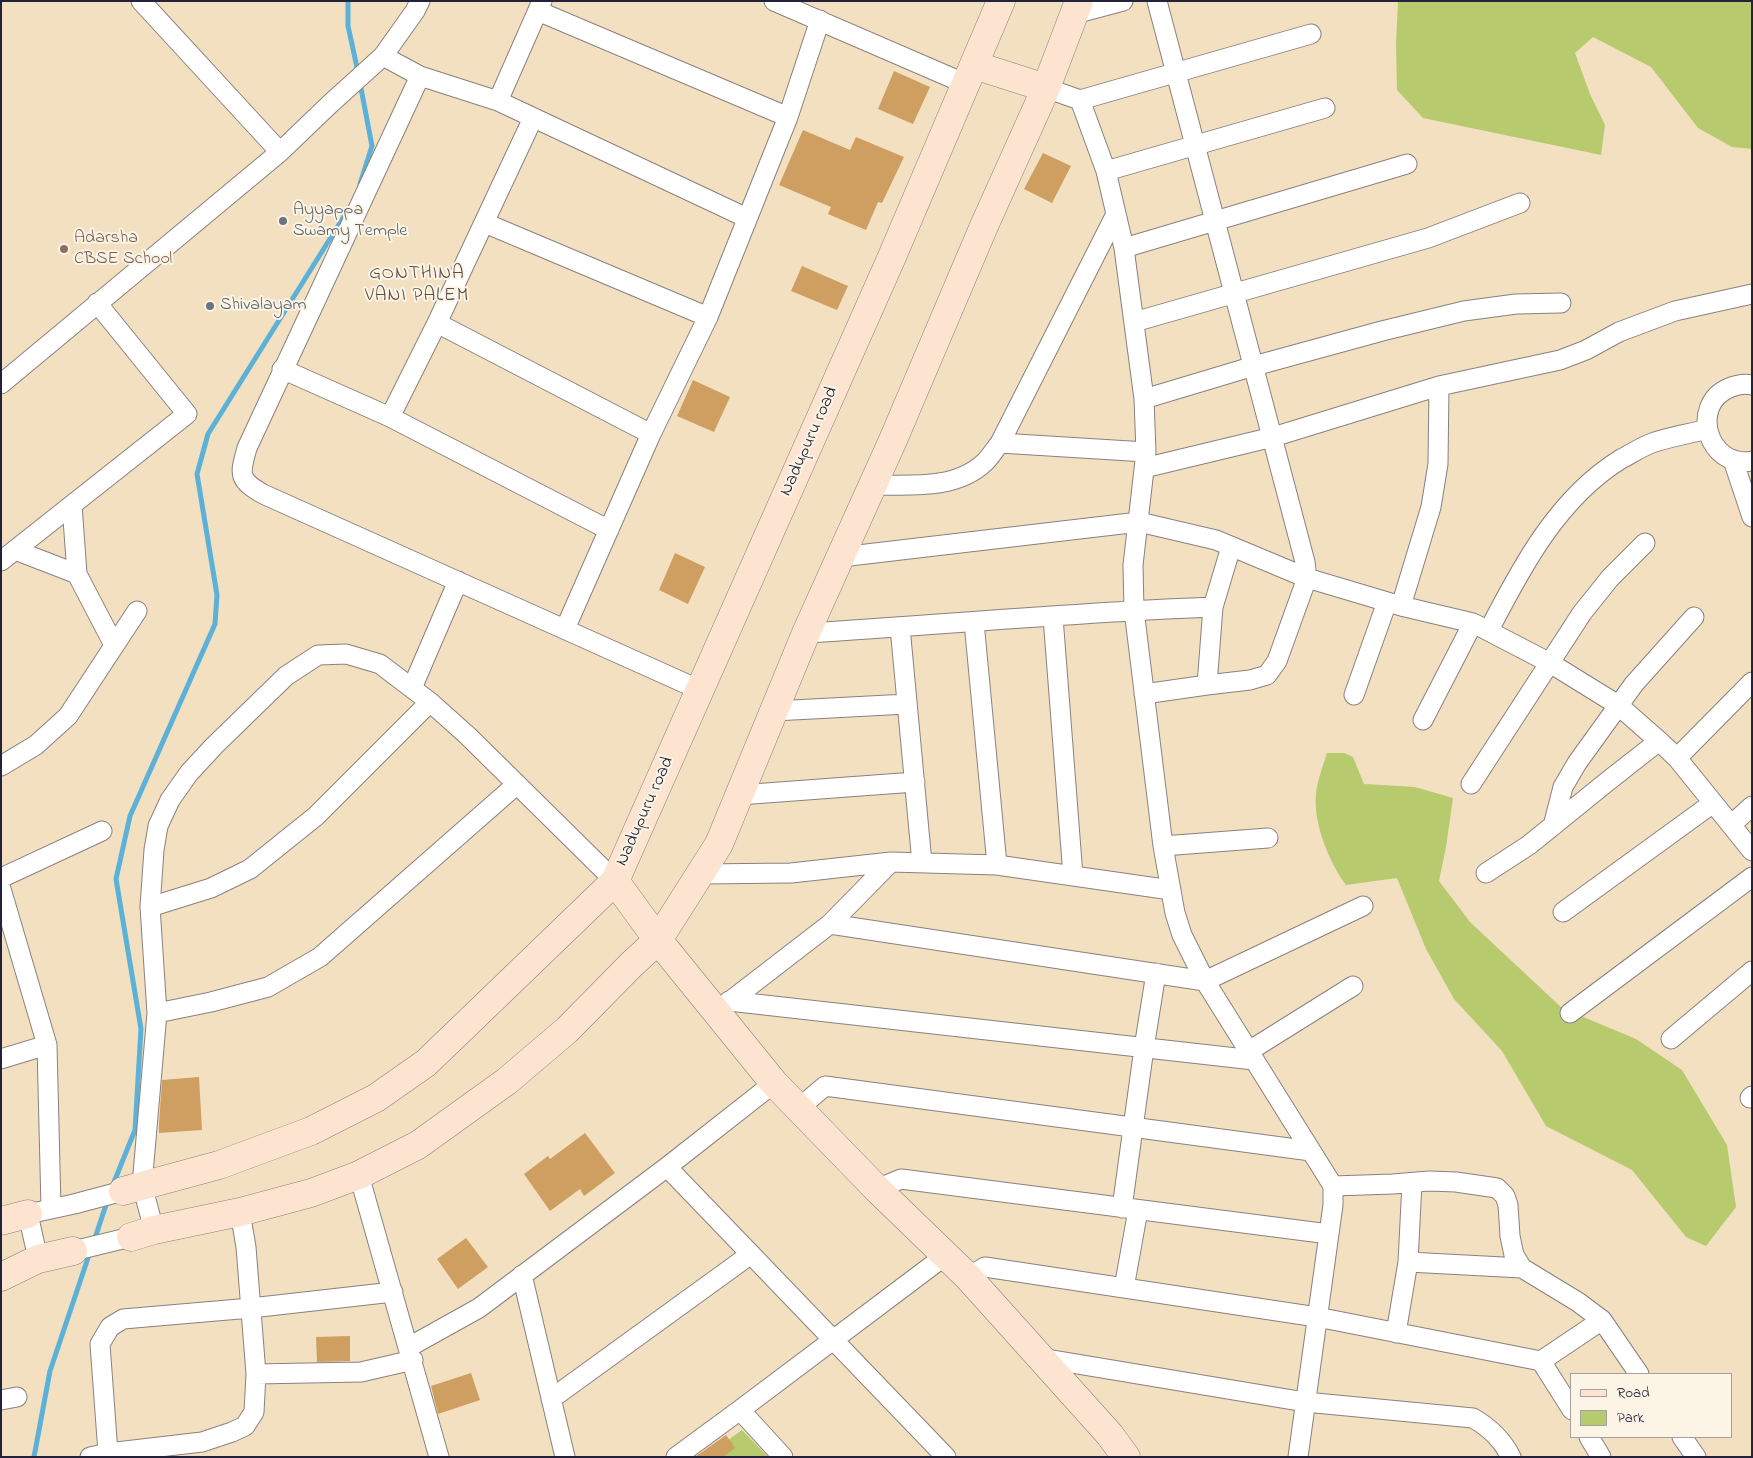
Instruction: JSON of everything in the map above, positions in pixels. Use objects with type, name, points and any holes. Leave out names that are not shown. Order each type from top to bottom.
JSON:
[{"type":"street","points":[[141,1],[280,152]]},
{"type":"street","points":[[1,384],[280,152],[377,62],[416,11],[420,1]]},
{"type":"street","points":[[774,1],[820,20],[970,75],[1046,88],[1080,100],[1311,34]]},
{"type":"street","name":"Nadupuru road","points":[[615,881],[887,268],[1001,1]]},
{"type":"street","points":[[1,1276],[38,1259],[240,1212],[312,1193],[359,1175],[418,1145],[507,1081],[567,1030],[658,940],[719,844],[806,634],[1046,88],[1076,8],[1123,1]]},
{"type":"street","points":[[1144,694],[1250,680],[1267,675],[1277,661],[1307,578],[1305,562],[1273,437],[1157,1]]},
{"type":"street","points":[[498,102],[540,6],[788,117]]},
{"type":"street","points":[[566,629],[651,434],[708,317],[788,117],[820,20]]},
{"type":"street","points":[[377,62],[498,102],[747,218]]},
{"type":"street","points":[[420,76],[282,369],[247,448],[242,468],[244,479],[248,485],[263,494],[700,690]]},
{"type":"street","points":[[1080,100],[1106,171],[1124,248],[1144,399],[1145,460],[1133,564],[1134,610],[1163,846],[1175,913],[1182,935],[1205,981],[1333,1186],[1334,1205],[1298,1457]]},
{"type":"street","points":[[1106,171],[1325,108]]},
{"type":"street","points":[[390,417],[438,324],[533,118]]},
{"type":"street","points":[[1124,248],[1407,164]]},
{"type":"street","points":[[1134,322],[1428,238],[1520,203]]},
{"type":"street","points":[[873,485],[923,485],[945,482],[965,476],[985,462],[1000,443],[1116,214]]},
{"type":"street","points":[[485,224],[708,317]]},
{"type":"street","points":[[1000,443],[1145,460],[1273,437],[1439,386],[1560,360],[1586,350],[1619,332],[1675,311],[1752,294]]},
{"type":"street","points":[[8,556],[187,414],[97,303]]},
{"type":"street","points":[[1144,399],[1254,366],[1464,311],[1516,304],[1561,303]]},
{"type":"street","points":[[438,324],[651,434]]},
{"type":"street","points":[[282,369],[390,417],[608,530]]},
{"type":"street","points":[[1752,385],[1736,385],[1724,390],[1715,399],[1709,410],[1706,422],[1714,447],[1722,454],[1733,460],[1752,461]]},
{"type":"street","points":[[1354,695],[1394,604],[1431,507],[1438,464],[1439,386]]},
{"type":"street","points":[[1423,720],[1481,627],[1508,594],[1545,533],[1576,494],[1602,471],[1651,443],[1707,429]]},
{"type":"street","points":[[1733,460],[1752,517]]},
{"type":"street","points":[[72,505],[77,574],[114,645]]},
{"type":"street","points":[[840,556],[1139,522],[1216,540],[1307,578],[1481,627],[1550,663],[1618,705],[1659,741],[1677,758],[1752,851]]},
{"type":"street","points":[[1471,784],[1582,613],[1610,578],[1645,544]]},
{"type":"street","points":[[1207,685],[1213,607],[1231,547]]},
{"type":"street","points":[[8,556],[77,574]]},
{"type":"street","points":[[412,688],[458,581]]},
{"type":"street","points":[[806,634],[1134,610],[1213,607]]},
{"type":"street","points":[[1,766],[36,745],[68,716],[137,611]]},
{"type":"street","points":[[1053,617],[1073,876]]},
{"type":"street","points":[[1553,826],[1563,787],[1577,763],[1634,684],[1694,617]]},
{"type":"street","points":[[974,622],[997,865]]},
{"type":"street","points":[[900,627],[922,863]]},
{"type":"street","points":[[142,1234],[133,1188],[157,1013],[150,907],[154,850],[158,826],[170,800],[189,773],[286,676],[318,655],[346,654],[380,664],[430,702],[468,736],[615,881],[658,940],[723,1006],[774,1083],[877,1189],[968,1278],[1110,1435],[1126,1457]]},
{"type":"street","points":[[1677,758],[1752,682]]},
{"type":"street","points":[[150,907],[212,888],[250,869],[316,816],[430,702]]},
{"type":"street","points":[[774,710],[907,704]]},
{"type":"street","points":[[1486,873],[1529,846],[1659,741]]},
{"type":"street","points":[[739,795],[915,782]]},
{"type":"street","points":[[157,1013],[212,1002],[268,987],[320,956],[516,785]]},
{"type":"street","points":[[1563,912],[1713,803]]},
{"type":"street","points":[[1731,825],[1752,806]]},
{"type":"street","points":[[1,878],[102,831]]},
{"type":"street","points":[[1163,846],[1268,838]]},
{"type":"street","points":[[700,874],[791,873],[890,862],[997,865],[1171,890]]},
{"type":"street","points":[[723,1006],[830,924],[890,862]]},
{"type":"street","points":[[1570,1013],[1752,877]]},
{"type":"street","points":[[1,1221],[74,1204],[219,1165],[311,1131],[376,1098],[426,1063],[615,881]]},
{"type":"street","points":[[1,889],[47,1045],[38,1259]]},
{"type":"street","points":[[830,924],[1205,981],[1362,906]]},
{"type":"street","points":[[1671,1039],[1752,971]]},
{"type":"street","points":[[1124,1288],[1130,1209],[1133,1127],[1156,973]]},
{"type":"street","points":[[723,1006],[1144,1048],[1252,1056],[1354,986]]},
{"type":"street","points":[[1,1058],[47,1045]]},
{"type":"street","points":[[256,1374],[361,1372],[411,1353],[479,1308],[774,1083]]},
{"type":"street","points":[[799,1108],[825,1086],[1311,1151]]},
{"type":"street","points":[[667,1166],[946,1457]]},
{"type":"street","points":[[359,1175],[439,1457]]},
{"type":"street","points":[[877,1189],[901,1179],[1329,1234]]},
{"type":"street","points":[[1333,1186],[1456,1182],[1496,1188],[1505,1196],[1508,1205],[1510,1236],[1514,1255],[1522,1268],[1578,1302],[1602,1320],[1638,1373]]},
{"type":"street","points":[[1396,1333],[1408,1262],[1412,1183]]},
{"type":"street","points":[[240,1212],[246,1247],[251,1308],[256,1374],[254,1412],[246,1426],[202,1442],[99,1455],[100,1344],[110,1327],[123,1319],[251,1308],[393,1292]]},
{"type":"street","points":[[551,1399],[751,1254]]},
{"type":"street","points":[[683,1455],[946,1255]]},
{"type":"street","points":[[1408,1262],[1522,1268]]},
{"type":"street","points":[[968,1278],[985,1267],[1317,1317],[1542,1361],[1602,1320]]},
{"type":"street","points":[[522,1275],[565,1457]]},
{"type":"street","points":[[1041,1358],[1305,1402],[1474,1418],[1490,1428],[1506,1448],[1510,1457]]},
{"type":"street","points":[[1542,1361],[1570,1407]]},
{"type":"street","points":[[740,1410],[784,1457]]},
{"type":"street","points":[[1590,1438],[1601,1457]]},
{"type":"street","points":[[1683,1438],[1696,1457]]},
{"type":"green space","points":[[1398,1],[1752,1],[1752,149],[1732,147],[1698,128],[1651,67],[1593,37],[1575,53],[1590,94],[1605,125],[1601,155],[1423,118],[1397,90],[1396,44]]},
{"type":"green space","points":[[1327,753],[1344,753],[1353,757],[1364,784],[1415,787],[1453,798],[1439,881],[1470,922],[1562,1008],[1636,1039],[1682,1070],[1727,1145],[1736,1207],[1706,1246],[1686,1237],[1632,1170],[1546,1126],[1502,1051],[1454,999],[1426,949],[1397,878],[1346,885],[1328,854],[1317,817],[1317,789]]},
{"type":"green space","points":[[742,1430],[768,1457],[706,1456]]},
{"type":"building","points":[[894,71],[930,87],[913,124],[878,109]]},
{"type":"building","points":[[803,130],[850,150],[856,137],[904,157],[882,203],[878,202],[866,230],[828,214],[831,207],[779,185]]},
{"type":"building","points":[[1043,153],[1071,166],[1052,203],[1024,189]]},
{"type":"building","points":[[802,266],[848,286],[837,310],[791,291]]},
{"type":"building","points":[[693,380],[730,397],[714,432],[677,416]]},
{"type":"building","points":[[675,553],[705,567],[688,604],[659,590]]},
{"type":"building","points":[[199,1077],[202,1130],[159,1133],[162,1080]]},
{"type":"building","points":[[585,1133],[615,1173],[584,1196],[580,1189],[550,1211],[524,1174],[548,1156],[550,1159]]},
{"type":"building","points":[[466,1238],[488,1267],[458,1289],[437,1259]]},
{"type":"building","points":[[350,1336],[350,1361],[317,1362],[316,1337]]},
{"type":"building","points":[[471,1373],[480,1400],[438,1414],[431,1386]]},
{"type":"building","points":[[726,1435],[735,1448],[723,1457],[695,1457]]},
{"type":"waterway","points":[[348,1],[348,26],[358,72]]},
{"type":"waterway","points":[[360,83],[372,146],[360,184]]},
{"type":"waterway","points":[[112,1187],[135,1130],[141,1029],[116,879],[130,816],[215,624],[217,595],[197,474],[208,434],[348,210]]},
{"type":"waterway","points":[[94,1241],[108,1199]]},
{"type":"waterway","points":[[34,1457],[50,1371],[90,1252]]},
{"type":"place","name":"Ayyappa Swamy Temple","points":[[283,221]]},
{"type":"place","name":"Adarsha CBSE School","points":[[64,249]]},
{"type":"place","name":"Shivalayam","points":[[210,306]]},
{"type":"district","name":"GONTHINA VANI PALEM","points":[[417,286]]}]
